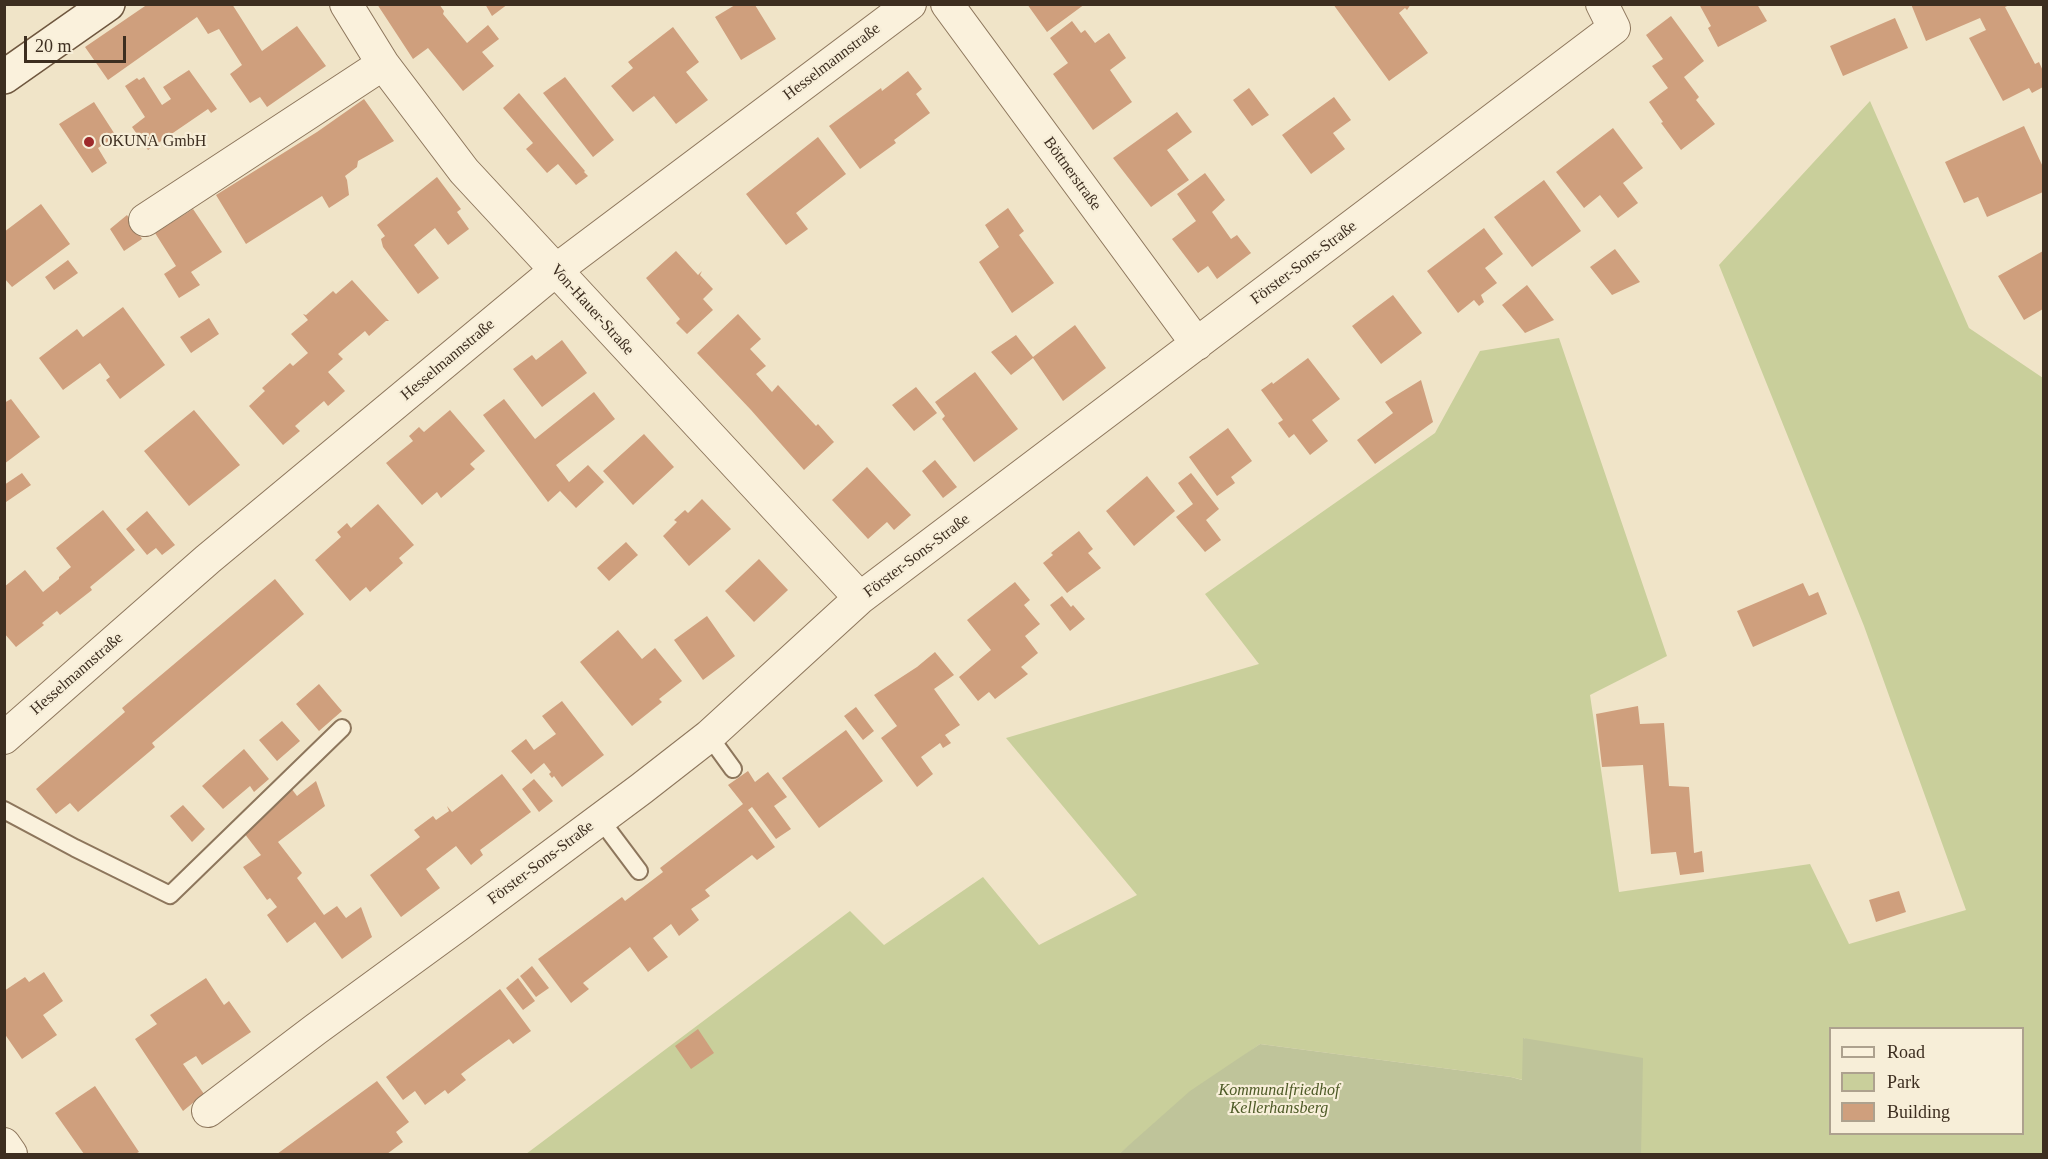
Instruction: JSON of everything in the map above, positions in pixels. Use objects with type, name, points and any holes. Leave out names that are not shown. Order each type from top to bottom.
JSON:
[{"type":"main road","points":[[4,77],[108,4]]},
{"type":"street","name":"Von-Hauer-Straße","points":[[346,4],[383,64],[464,171],[860,598]]},
{"type":"street","name":"Hesselmannstraße","points":[[4,738],[208,560],[556,270],[910,4]]},
{"type":"street","name":"Böttnerstraße","points":[[947,4],[1197,344]]},
{"type":"street","name":"Förster-Sons-Straße","points":[[208,1111],[709,736],[860,598],[1614,28],[1602,4]]},
{"type":"street","points":[[145,220],[383,64]]},
{"type":"street","points":[[4,1144],[11,1155]]},
{"type":"lane","points":[[4,810],[170,895],[342,728]]},
{"type":"lane","points":[[709,736],[733,769]]},
{"type":"lane","points":[[600,819],[639,871]]},
{"type":"green space","points":[[1870,101],[1969,328],[2043,378],[2043,1154],[1641,1154],[1641,1113],[1524,1038],[1523,1080],[1260,1044],[1119,1154],[526,1154],[850,911],[884,945],[983,877],[1039,945],[1137,895],[1006,738],[1259,664],[1205,594],[1435,433],[1480,351],[1559,338],[1667,656],[1590,695],[1619,892],[1810,864],[1849,944],[1966,910],[1864,626],[1719,265]]},
{"type":"green space","name":"Kommunalfriedhof Kellerhansberg","points":[[1523,1038],[1643,1058],[1641,1154],[1119,1154],[1190,1091],[1260,1044],[1522,1080]]},
{"type":"building","points":[[148,4],[232,4],[262,51],[297,26],[326,66],[267,107],[260,97],[250,103],[230,74],[242,65],[219,29],[208,34],[197,17],[108,80],[85,47]]},
{"type":"building","points":[[377,4],[439,4],[444,11],[443,14],[467,43],[488,25],[499,39],[482,52],[494,66],[463,91],[428,48],[413,59]]},
{"type":"building","points":[[485,4],[508,4],[492,16]]},
{"type":"building","points":[[1027,4],[1085,4],[1047,32]]},
{"type":"building","points":[[1333,4],[1411,4],[1407,10],[1405,8],[1399,13],[1428,53],[1389,81]]},
{"type":"building","points":[[1699,4],[1757,4],[1767,21],[1718,47],[1708,28],[1711,26]]},
{"type":"building","points":[[1911,4],[2012,4],[2005,7],[2035,64],[2039,62],[2043,71],[2043,87],[2032,93],[2029,88],[2003,101],[1969,38],[1986,30],[1980,18],[1926,41]]},
{"type":"building","points":[[735,5],[755,5],[776,39],[741,60],[715,17]]},
{"type":"building","points":[[1671,16],[1704,61],[1684,77],[1699,97],[1696,100],[1715,124],[1681,150],[1649,102],[1668,88],[1652,66],[1663,59],[1646,35]]},
{"type":"building","points":[[1895,18],[1908,48],[1843,76],[1830,46]]},
{"type":"building","points":[[1072,21],[1081,33],[1085,30],[1095,43],[1109,33],[1126,58],[1110,70],[1132,102],[1093,130],[1053,74],[1068,63],[1050,38]]},
{"type":"building","points":[[673,27],[699,62],[686,72],[708,100],[676,124],[654,96],[633,112],[611,86],[633,68],[628,62]]},
{"type":"building","points":[[189,70],[217,109],[211,113],[208,109],[148,150],[132,127],[145,117],[125,86],[137,78],[139,80],[144,77],[162,105],[171,99],[163,87]]},
{"type":"building","points":[[908,71],[922,89],[916,94],[930,113],[894,140],[896,143],[860,169],[829,126]]},
{"type":"building","points":[[565,77],[614,140],[593,157],[543,93]]},
{"type":"building","points":[[1249,88],[1269,115],[1252,126],[1233,100]]},
{"type":"building","points":[[519,93],[585,171],[588,176],[576,185],[558,164],[547,173],[526,149],[533,143],[503,108]]},
{"type":"building","points":[[1334,97],[1351,120],[1333,133],[1345,149],[1311,174],[1282,135]]},
{"type":"building","points":[[364,99],[394,141],[358,161],[357,167],[345,176],[349,195],[329,208],[322,196],[246,244],[216,195],[317,132]]},
{"type":"building","name":"OKUNA GmbH","points":[[94,102],[116,136],[98,148],[107,163],[92,173],[59,124]]},
{"type":"building","points":[[1177,112],[1192,132],[1167,150],[1189,180],[1151,207],[1113,158]]},
{"type":"building","points":[[2024,126],[2043,167],[2043,192],[1987,217],[1978,197],[1964,203],[1945,162]]},
{"type":"building","points":[[1613,128],[1643,168],[1623,183],[1638,203],[1618,218],[1600,195],[1584,208],[1556,172]]},
{"type":"building","points":[[818,137],[846,174],[796,213],[808,229],[786,245],[746,194]]},
{"type":"building","points":[[1205,173],[1225,200],[1212,212],[1231,239],[1237,235],[1251,253],[1217,279],[1208,266],[1198,273],[1172,239],[1196,221],[1177,194]]},
{"type":"building","points":[[437,177],[461,209],[457,212],[469,229],[448,245],[435,228],[414,245],[439,278],[418,294],[383,247],[381,239],[385,236],[377,225]]},
{"type":"building","points":[[1544,180],[1581,231],[1532,267],[1494,217]]},
{"type":"building","points":[[41,204],[70,244],[12,287],[4,278],[4,232]]},
{"type":"building","points":[[1008,208],[1024,231],[1019,235],[1054,283],[1012,313],[979,262],[999,247],[985,225]]},
{"type":"building","points":[[193,209],[222,252],[191,272],[200,285],[179,298],[164,274],[176,266],[155,233]]},
{"type":"building","points":[[127,215],[142,239],[124,251],[110,229]]},
{"type":"building","points":[[1484,228],[1503,254],[1485,268],[1497,283],[1481,295],[1484,302],[1479,306],[1474,300],[1458,313],[1427,271]]},
{"type":"building","points":[[1615,249],[1640,282],[1612,295],[1590,267]]},
{"type":"building","points":[[676,251],[698,275],[702,271],[700,275],[713,289],[703,299],[713,310],[687,334],[676,323],[680,319],[646,278]]},
{"type":"building","points":[[2043,251],[2043,309],[2024,320],[1998,276]]},
{"type":"building","points":[[68,260],[78,273],[54,290],[45,277]]},
{"type":"building","points":[[352,280],[389,321],[369,336],[365,331],[338,354],[343,359],[328,372],[345,391],[328,406],[324,401],[295,426],[300,431],[283,445],[249,406],[265,391],[262,388],[290,363],[293,366],[308,353],[291,334],[308,320],[303,314],[306,315],[333,291],[336,294]]},
{"type":"building","points":[[1527,285],[1554,320],[1525,333],[1502,305]]},
{"type":"building","points":[[1393,295],[1422,333],[1381,364],[1352,326]]},
{"type":"building","points":[[123,307],[165,365],[120,399],[106,380],[110,377],[100,363],[63,390],[39,358],[77,329],[83,337]]},
{"type":"building","points":[[738,314],[761,339],[750,349],[766,366],[756,374],[772,392],[778,385],[834,442],[804,470],[697,353]]},
{"type":"building","points":[[209,318],[219,334],[191,353],[180,337]]},
{"type":"building","points":[[1075,325],[1106,368],[1063,401],[1033,358],[1011,375],[991,352],[1016,335],[1033,357]]},
{"type":"building","points":[[562,340],[587,373],[542,407],[513,369],[532,355],[536,360]]},
{"type":"building","points":[[1308,358],[1340,399],[1312,420],[1328,441],[1310,455],[1294,434],[1289,438],[1278,423],[1283,420],[1261,390]]},
{"type":"building","points":[[975,372],[1018,429],[974,462],[942,419],[945,416],[935,402]]},
{"type":"building","points":[[1421,380],[1433,422],[1375,464],[1357,440],[1393,413],[1385,402]]},
{"type":"building","points":[[916,387],[937,413],[914,431],[892,405]]},
{"type":"building","points":[[594,392],[615,419],[556,465],[569,482],[588,465],[604,482],[576,508],[560,491],[548,502],[483,415],[504,399],[535,439]]},
{"type":"building","points":[[11,399],[40,437],[4,464],[4,403]]},
{"type":"building","points":[[194,410],[240,465],[189,506],[144,451]]},
{"type":"building","points":[[450,410],[485,451],[470,464],[475,469],[441,498],[437,492],[422,505],[386,463],[413,441],[409,436],[419,427],[424,432]]},
{"type":"building","points":[[1228,428],[1252,461],[1231,477],[1235,483],[1217,496],[1189,457]]},
{"type":"building","points":[[644,434],[674,467],[633,505],[603,471]]},
{"type":"building","points":[[935,460],[957,487],[943,498],[922,471]]},
{"type":"building","points":[[867,467],[911,515],[894,530],[887,522],[868,539],[832,500]]},
{"type":"building","points":[[22,473],[31,485],[6,502],[4,485]]},
{"type":"building","points":[[1191,473],[1219,509],[1206,520],[1221,540],[1205,552],[1176,517],[1193,504],[1178,483]]},
{"type":"building","points":[[1147,476],[1175,511],[1134,546],[1106,511]]},
{"type":"building","points":[[702,499],[731,529],[689,566],[663,536],[677,522],[674,520],[685,510],[688,513]]},
{"type":"building","points":[[378,504],[414,545],[399,558],[403,563],[370,592],[366,587],[350,601],[315,560],[341,537],[337,532],[347,523],[351,528]]},
{"type":"building","points":[[103,510],[135,550],[90,587],[92,590],[60,615],[57,611],[42,623],[44,625],[16,647],[4,633],[4,587],[25,570],[43,592],[71,567],[56,548]]},
{"type":"building","points":[[147,511],[175,545],[162,555],[156,548],[147,555],[126,529]]},
{"type":"building","points":[[1079,531],[1093,549],[1088,553],[1101,568],[1067,593],[1043,563],[1053,555],[1051,553]]},
{"type":"building","points":[[626,542],[638,555],[609,581],[597,568]]},
{"type":"building","points":[[759,559],[788,590],[754,622],[725,591]]},
{"type":"building","points":[[275,579],[304,614],[152,743],[155,747],[78,812],[70,803],[56,814],[36,789],[125,712],[122,708]]},
{"type":"building","points":[[1015,582],[1030,600],[1024,605],[1040,624],[1025,636],[1038,653],[1021,667],[1028,674],[995,699],[989,692],[978,701],[959,677],[991,650],[967,620]]},
{"type":"building","points":[[1803,583],[1809,596],[1818,592],[1827,614],[1753,647],[1737,611]]},
{"type":"building","points":[[1062,596],[1085,619],[1070,631],[1050,605]]},
{"type":"building","points":[[707,616],[735,656],[703,680],[674,640]]},
{"type":"building","points":[[618,630],[642,659],[655,648],[682,681],[659,699],[662,702],[632,726],[580,662]]},
{"type":"building","points":[[935,652],[954,675],[934,689],[960,725],[945,735],[951,743],[943,748],[940,743],[921,757],[933,774],[917,787],[881,738],[897,726],[874,695],[917,667]]},
{"type":"building","points":[[319,684],[342,711],[319,731],[296,704]]},
{"type":"building","points":[[562,701],[604,755],[562,787],[554,776],[552,778],[549,774],[551,772],[544,763],[531,774],[511,751],[526,739],[534,750],[556,734],[542,716]]},
{"type":"building","points":[[1638,706],[1640,724],[1664,723],[1669,786],[1689,787],[1694,853],[1702,851],[1704,872],[1680,875],[1676,852],[1651,854],[1643,765],[1602,767],[1596,714]]},
{"type":"building","points":[[856,707],[874,731],[863,740],[844,716]]},
{"type":"building","points":[[282,721],[300,741],[277,761],[259,740]]},
{"type":"building","points":[[846,730],[883,781],[819,828],[782,778]]},
{"type":"building","points":[[244,749],[269,779],[254,792],[250,786],[223,809],[202,786]]},
{"type":"building","points":[[748,771],[755,782],[768,772],[787,797],[774,806],[791,829],[776,839],[752,807],[748,810],[775,847],[757,860],[752,855],[705,890],[710,896],[691,909],[699,920],[679,936],[671,924],[653,938],[668,957],[648,972],[630,947],[583,983],[589,989],[571,1003],[538,959],[622,897],[625,901],[663,872],[660,868],[743,804],[728,785]]},
{"type":"building","points":[[502,774],[531,812],[480,850],[483,855],[471,865],[456,846],[426,869],[440,888],[401,917],[370,875],[420,837],[414,830],[433,816],[436,820],[449,811],[447,806],[452,812]]},
{"type":"building","points":[[534,779],[553,801],[539,812],[522,789]]},
{"type":"building","points":[[316,781],[325,806],[278,842],[302,873],[297,878],[324,915],[337,906],[346,918],[361,907],[372,937],[342,959],[315,922],[287,943],[267,915],[277,907],[270,898],[267,900],[243,867],[261,855],[244,833],[291,788],[297,796]]},
{"type":"building","points":[[183,805],[205,829],[192,842],[170,816]]},
{"type":"building","points":[[1899,891],[1906,912],[1876,922],[1869,900]]},
{"type":"building","points":[[532,966],[549,988],[536,997],[520,976]]},
{"type":"building","points":[[44,972],[63,1001],[43,1015],[57,1035],[22,1059],[4,1033],[4,991],[25,977],[29,982]]},
{"type":"building","points":[[206,978],[224,1005],[229,1001],[251,1032],[202,1065],[196,1056],[183,1064],[204,1094],[183,1111],[135,1039],[157,1024],[150,1015]]},
{"type":"building","points":[[518,978],[535,1001],[523,1010],[506,988]]},
{"type":"building","points":[[500,989],[531,1031],[513,1044],[509,1039],[461,1074],[466,1080],[448,1094],[445,1090],[425,1105],[415,1091],[403,1100],[386,1077]]},
{"type":"building","points":[[698,1029],[714,1053],[691,1069],[675,1046]]},
{"type":"building","points":[[377,1081],[409,1122],[396,1132],[403,1142],[387,1154],[277,1154]]},
{"type":"building","points":[[95,1086],[139,1152],[135,1154],[84,1154],[55,1113]]},
{"type":"place","name":"OKUNA GmbH","points":[[89,142]]}]
